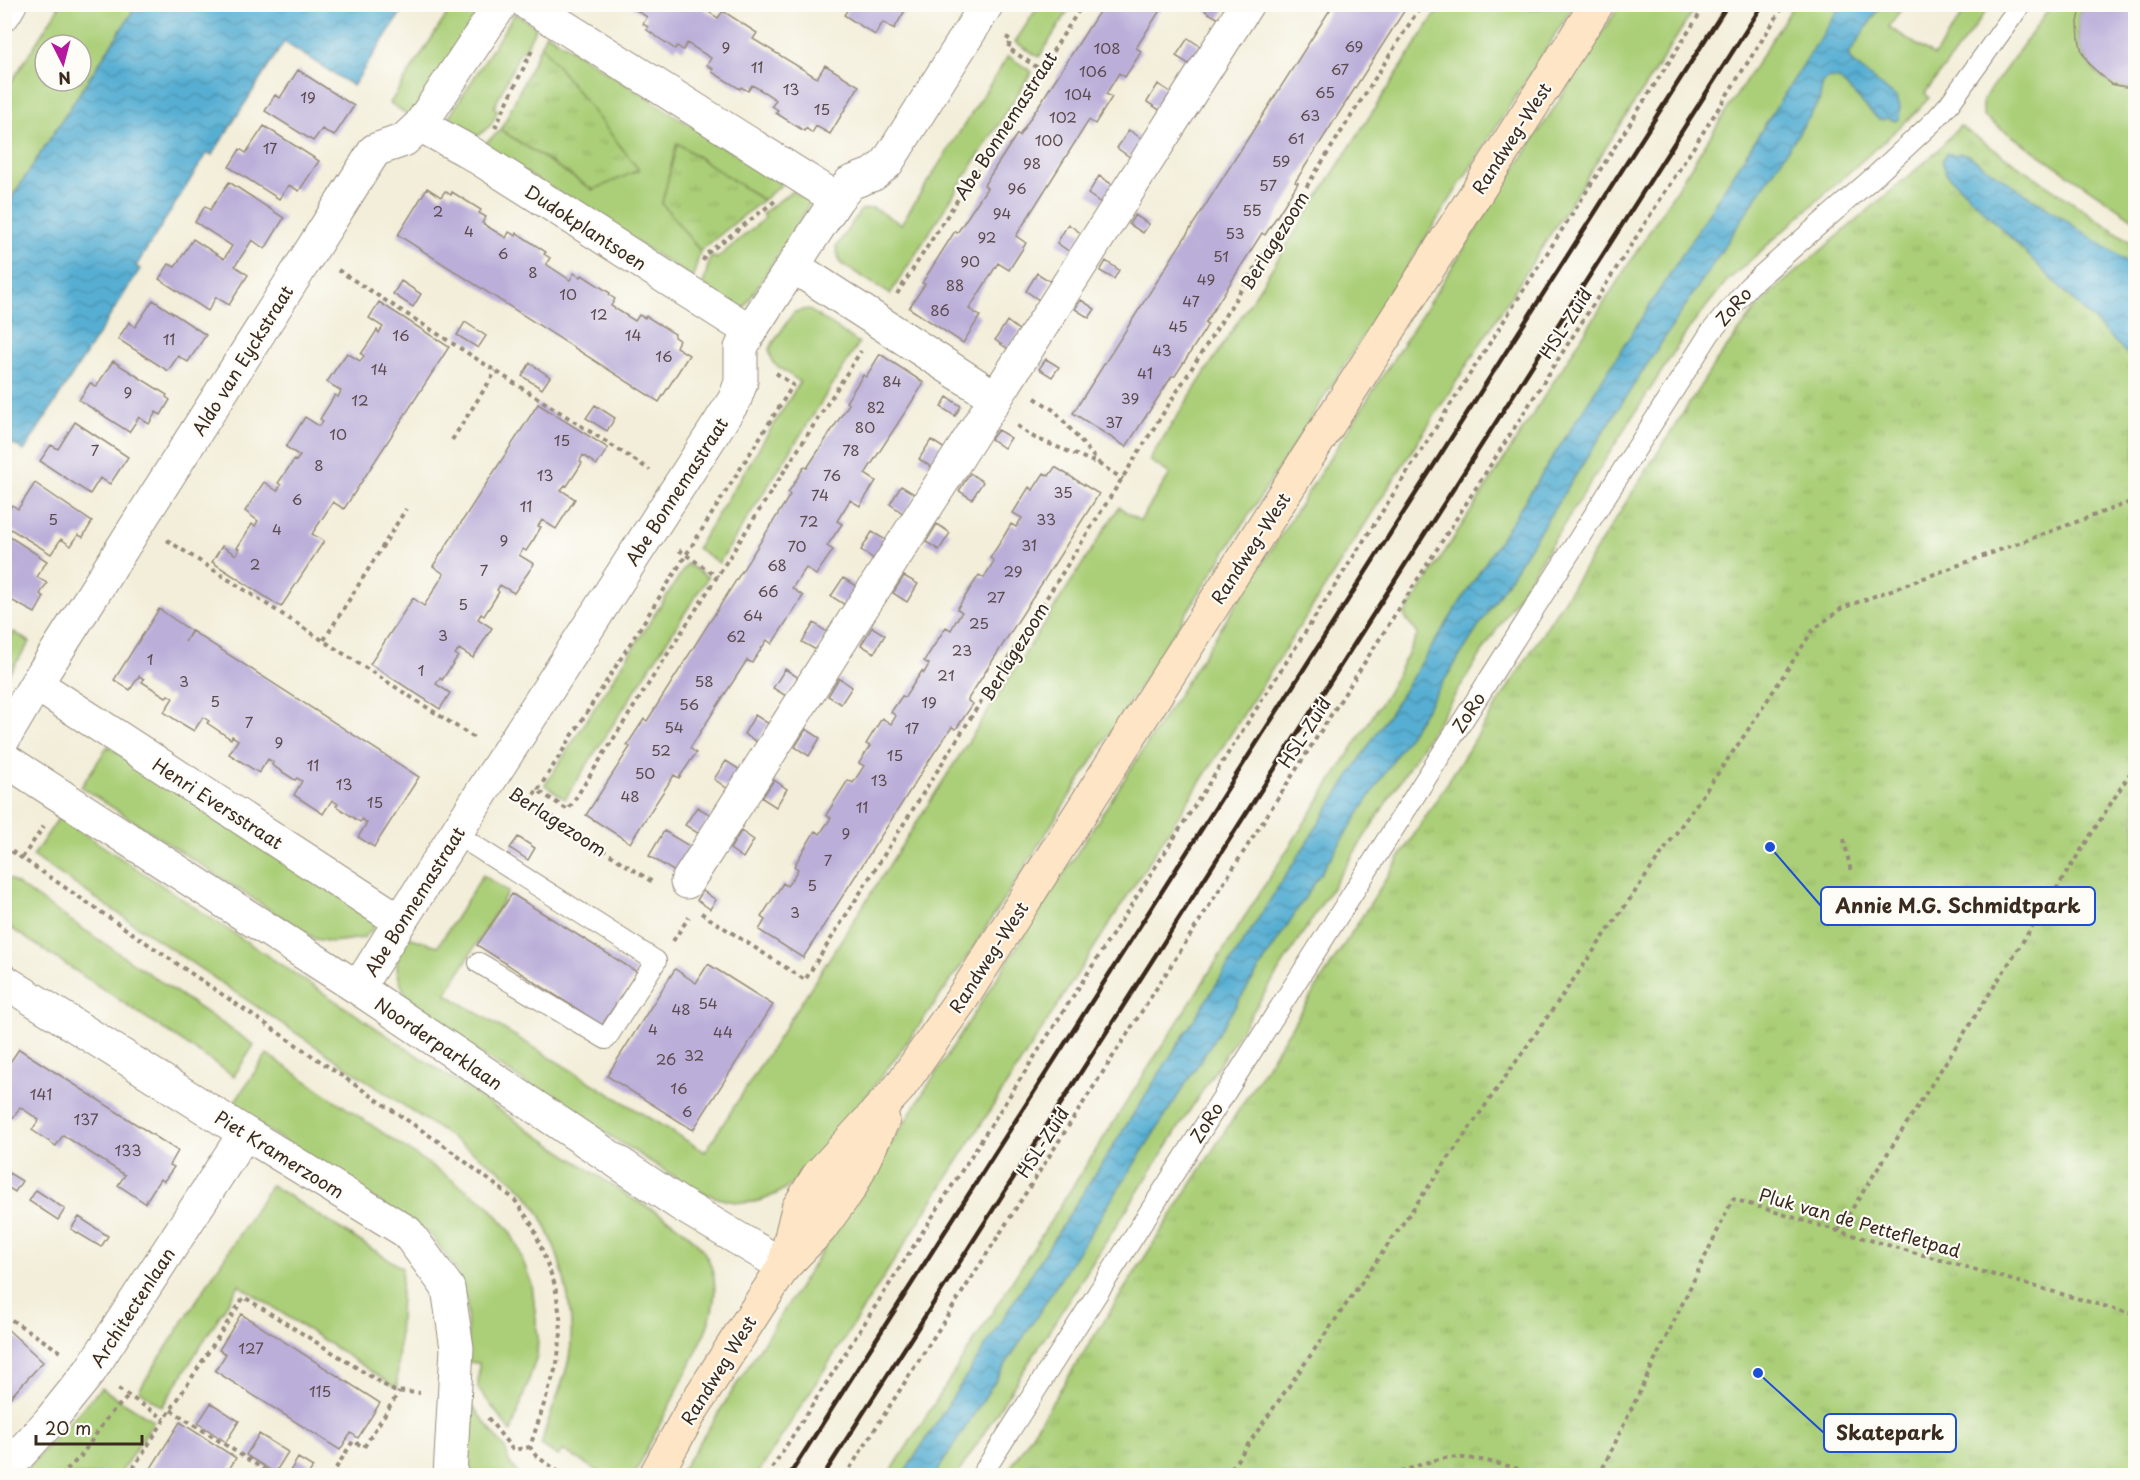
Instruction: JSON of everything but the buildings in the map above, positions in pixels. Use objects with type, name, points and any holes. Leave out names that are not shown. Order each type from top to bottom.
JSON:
[{"type":"main road","name":"Randweg-West","points":[[899,1088],[961,1000],[1597,4]]},
{"type":"main road","name":"Randweg West","points":[[655,1476],[693,1408],[784,1266],[820,1229],[850,1188],[899,1088]]},
{"type":"street","points":[[4,14],[10,4]]},
{"type":"street","name":"Aldo van Eyckstraat","points":[[4,738],[375,150],[404,140],[420,125],[501,4]]},
{"type":"street","points":[[746,340],[837,199],[850,183],[874,174],[886,163],[987,4]]},
{"type":"street","points":[[679,892],[1011,395],[1247,4]]},
{"type":"street","points":[[538,10],[837,199]]},
{"type":"street","name":"Dudokplantsoen","points":[[420,125],[466,150],[694,297],[746,340]]},
{"type":"street","points":[[793,266],[879,322],[1011,395]]},
{"type":"street","name":"Abe Bonnemastraat","points":[[358,988],[735,399],[741,382],[746,340]]},
{"type":"street","name":"Henri Eversstraat","points":[[36,684],[400,921]]},
{"type":"street","name":"Noorderparklaan","points":[[4,759],[358,988],[680,1204],[784,1266]]},
{"type":"street","name":"Piet Kramerzoom","points":[[4,981],[407,1232],[448,1288],[457,1348],[469,1402],[450,1476]]},
{"type":"street","name":"Architectenlaan","points":[[4,1471],[49,1422],[90,1371],[245,1133]]},
{"type":"lane","name":"ZoRo","points":[[981,1476],[1710,333],[1749,286],[1935,120],[1950,103],[2021,4]]},
{"type":"lane","points":[[456,834],[656,961],[606,1039],[479,963]]},
{"type":"path","name":"Abe Bonnemastraat","points":[[537,790],[568,810],[1083,4]]},
{"type":"path","name":"Berlagezoom","points":[[139,522],[324,641],[498,768],[529,802],[679,892],[805,980],[1422,4]]},
{"type":"path","points":[[766,1476],[1706,4]]},
{"type":"path","name":"HSL-Zuid","points":[[845,1476],[1785,4]]},
{"type":"path","points":[[466,150],[495,128],[538,10]]},
{"type":"path","points":[[1008,48],[1041,70]]},
{"type":"path","points":[[694,297],[705,255],[804,178]]},
{"type":"path","points":[[311,252],[678,488]]},
{"type":"path","points":[[529,802],[793,385],[746,340]]},
{"type":"path","points":[[452,440],[496,372]]},
{"type":"path","points":[[1011,395],[1055,411],[1099,464]]},
{"type":"path","points":[[1035,438],[1099,464],[1123,479]]},
{"type":"path","points":[[1226,1476],[1744,736],[1813,630],[1842,608],[2136,500]]},
{"type":"path","points":[[324,641],[406,509]]},
{"type":"path","points":[[691,558],[718,577]]},
{"type":"path","points":[[1838,1231],[2136,764]]},
{"type":"path","points":[[1844,839],[1851,872]]},
{"type":"path","points":[[4,846],[442,1144],[514,1199],[533,1227],[550,1270],[561,1317],[557,1364],[530,1447]]},
{"type":"path","points":[[656,961],[665,953],[679,892]]},
{"type":"path","name":"Pluk van de Pettefletpad","points":[[1599,1476],[1733,1199],[2136,1315]]},
{"type":"path","points":[[129,1476],[244,1297],[394,1391],[469,1402],[513,1450],[530,1447]]},
{"type":"path","points":[[4,1315],[90,1371]]},
{"type":"path","points":[[331,1476],[353,1441],[364,1447],[399,1392]]},
{"type":"path","points":[[60,1476],[81,1456],[109,1415],[131,1397],[165,1419]]},
{"type":"path","points":[[171,1410],[274,1476]]},
{"type":"path","points":[[530,1447],[536,1456],[565,1476]]},
{"type":"path","points":[[1392,1476],[1419,1465],[1446,1458],[1478,1460],[1541,1476]]},
{"type":"green space","points":[[56,5],[137,5],[93,73],[93,33],[42,33],[59,7]]},
{"type":"green space","points":[[453,5],[486,5],[411,117],[390,103]]},
{"type":"green space","points":[[1039,5],[1072,5],[1039,57],[1015,42]]},
{"type":"green space","points":[[1441,5],[1519,5],[1531,10],[1574,5],[971,951],[887,1069],[828,1147],[806,1172],[780,1192],[756,1202],[728,1201],[694,1189],[423,1018],[409,1000],[400,980],[397,969],[399,947],[404,936],[438,946],[483,875],[508,892],[446,994],[705,1152],[1119,507],[1140,521],[1170,474],[1149,460]]},
{"type":"green space","points":[[1620,5],[1697,5],[757,1475],[678,1476]]},
{"type":"green space","points":[[1794,5],[1904,5],[1889,27],[1934,56],[1969,5],[1991,5],[1925,93],[1929,98],[1912,116],[1726,282],[1688,330],[957,1475],[888,1476],[1388,692],[1418,634],[1404,616]]},
{"type":"green space","points":[[2052,5],[2082,5],[2078,20],[2078,35],[2087,61],[2107,80],[2135,89],[2135,220],[1983,116],[1983,100]]},
{"type":"green space","points":[[515,13],[536,27],[524,52],[521,50],[494,108],[498,110],[491,125],[474,139],[446,122]]},
{"type":"green space","points":[[546,33],[782,184],[763,200],[677,144],[662,203],[700,251],[693,278],[483,145],[501,130],[593,190],[638,170],[541,45]]},
{"type":"green space","points":[[541,45],[639,170],[593,190],[501,130]]},
{"type":"green space","points":[[33,48],[33,93],[80,93],[5,208],[5,92]]},
{"type":"green space","points":[[1008,56],[1032,72],[890,294],[840,263],[836,247],[861,210],[873,208],[901,224]]},
{"type":"green space","points":[[1960,126],[2135,245],[2135,1475],[1005,1476],[1715,363],[1772,292],[1932,156]]},
{"type":"green space","points":[[677,143],[763,200],[700,251],[662,203]]},
{"type":"green space","points":[[792,191],[811,202],[743,310],[703,285],[710,258],[713,256],[716,259],[765,218],[762,214]]},
{"type":"green space","points":[[808,309],[859,343],[719,563],[697,548],[800,382],[773,363],[769,349],[794,312]]},
{"type":"green space","points":[[687,564],[708,577],[565,799],[545,785]]},
{"type":"green space","points":[[14,632],[30,642],[5,680],[5,646]]},
{"type":"green space","points":[[108,746],[380,922],[363,938],[333,942],[315,939],[81,787]]},
{"type":"green space","points":[[59,817],[633,1199],[665,1217],[702,1249],[712,1269],[715,1290],[707,1328],[634,1475],[604,1475],[563,1450],[558,1456],[541,1445],[569,1358],[571,1321],[569,1301],[559,1261],[544,1224],[528,1197],[498,1169],[33,856]]},
{"type":"green space","points":[[5,876],[254,1045],[234,1076],[5,924]]},
{"type":"green space","points":[[267,1054],[486,1203],[507,1227],[517,1245],[532,1285],[538,1338],[537,1356],[511,1432],[478,1388],[479,1363],[468,1362],[467,1303],[457,1271],[430,1234],[231,1107]]},
{"type":"green space","points":[[271,1185],[402,1268],[397,1388],[239,1285],[162,1407],[139,1390]]},
{"type":"green space","points":[[101,1388],[154,1421],[119,1475],[20,1476]]},
{"type":"green space","points":[[467,1399],[506,1450],[509,1462],[519,1475],[463,1476]]},
{"type":"water","points":[[1842,4],[1881,5],[1848,56],[1853,63],[1897,98],[1900,106],[1899,119],[1895,121],[1887,118],[1878,119],[1839,79],[1829,78],[1823,82],[1819,102],[1631,389],[935,1475],[903,1475]]},
{"type":"water","points":[[137,5],[406,5],[353,86],[284,42],[212,155],[207,153],[136,266],[140,269],[24,451],[12,443],[5,454],[5,208],[80,93],[93,93],[93,73]]},
{"type":"water","points":[[1947,153],[1966,154],[2135,267],[2135,362],[1946,173],[1942,161]]},
{"type":"railway","points":[[789,1476],[1728,4]]},
{"type":"railway","points":[[823,1476],[1763,4]]},
{"type":"place","name":"Annie M.G. Schmidtpark","points":[[1770,847]]},
{"type":"place","name":"Skatepark","points":[[1758,1373]]}]
